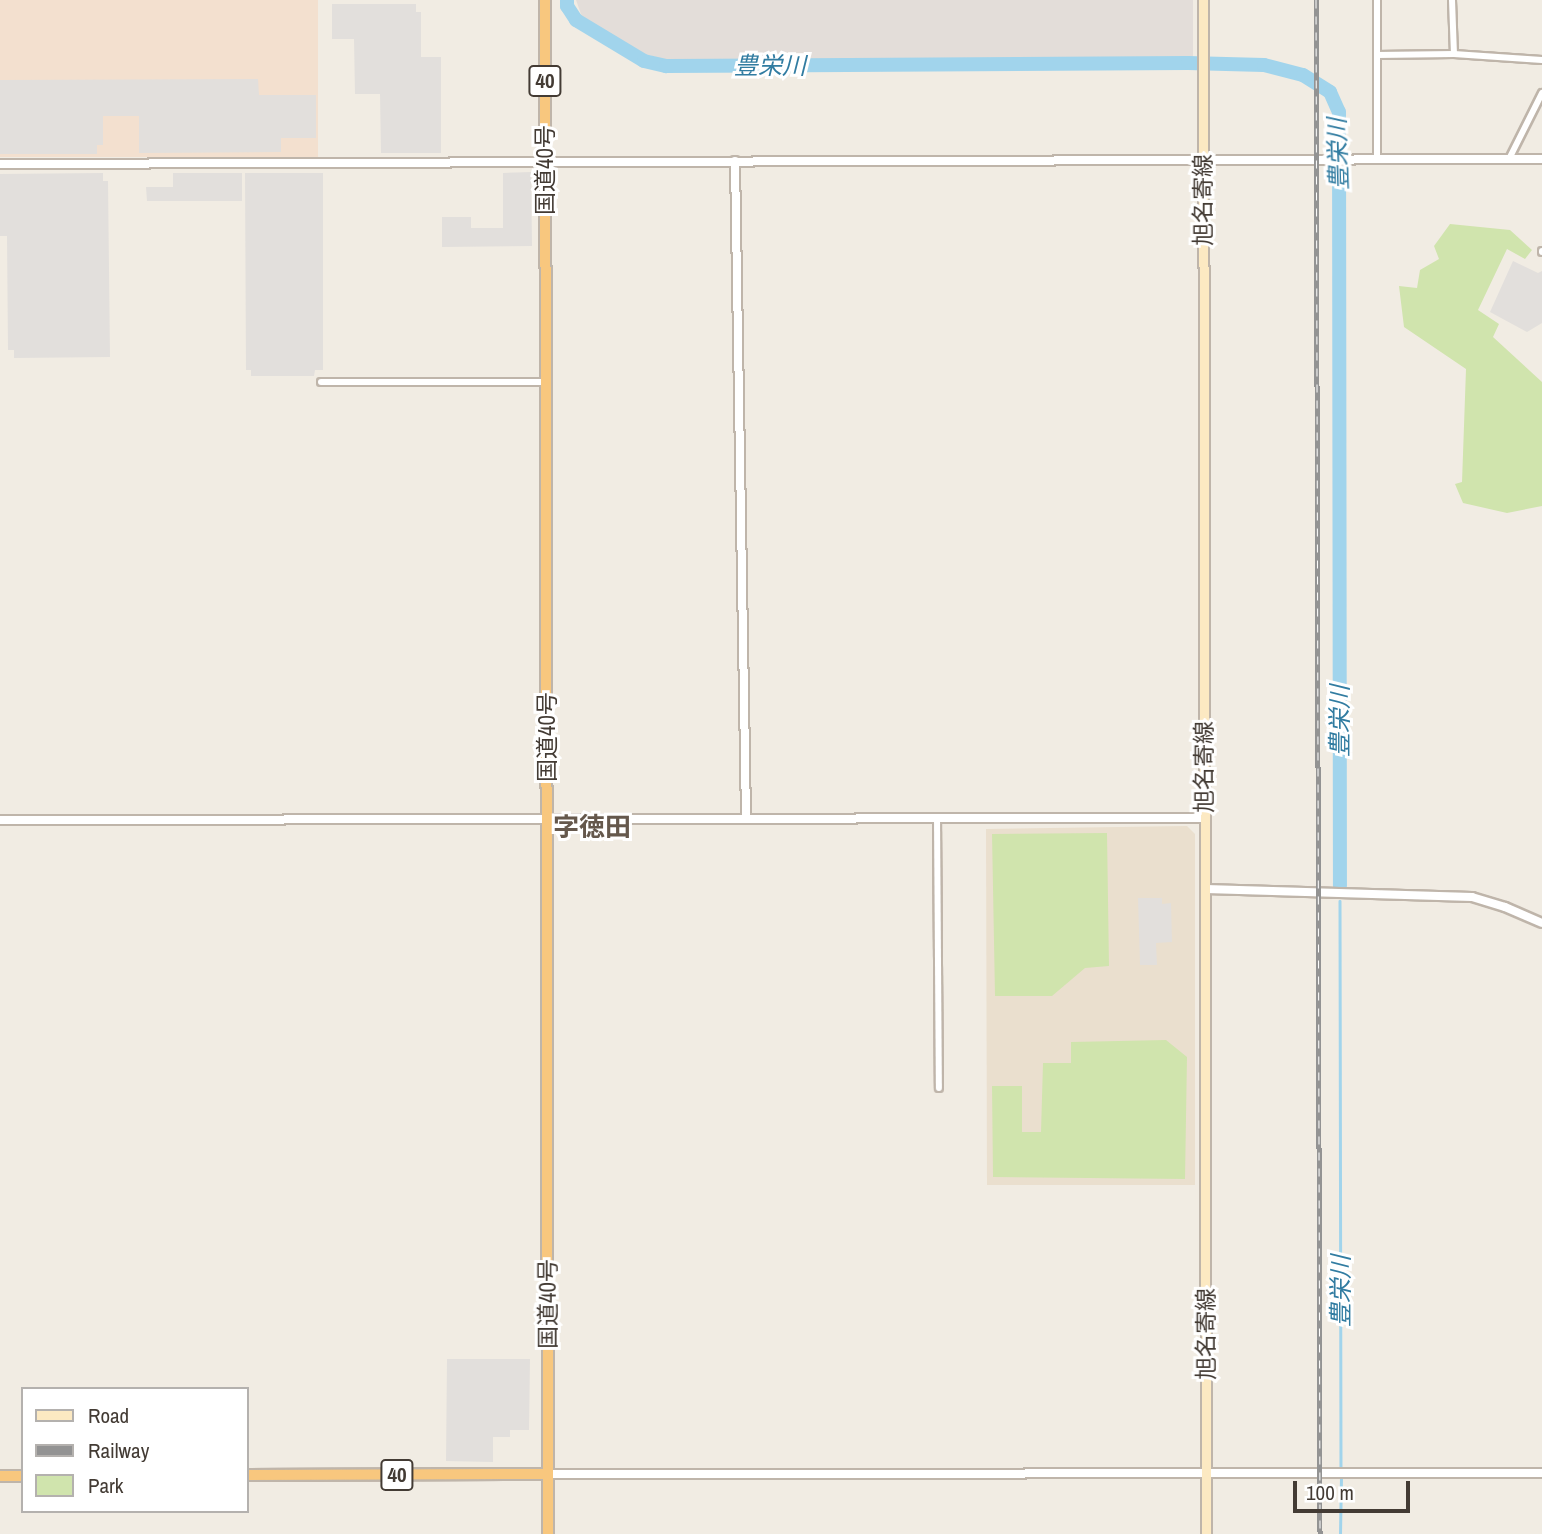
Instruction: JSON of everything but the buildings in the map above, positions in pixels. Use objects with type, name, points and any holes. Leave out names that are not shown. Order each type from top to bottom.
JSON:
[{"type":"highway","name":"国道40号","points":[[544,0],[548,1534]]},
{"type":"highway","name":"40","points":[[248,1475],[548,1474]]},
{"type":"highway","points":[[0,1476],[21,1476]]},
{"type":"main road","name":"旭名寄線","points":[[1203,0],[1206,1534]]},
{"type":"street","points":[[1377,0],[1377,160]]},
{"type":"street","points":[[1452,0],[1454,54]]},
{"type":"street","points":[[1377,54],[1454,54],[1542,60]]},
{"type":"street","points":[[1509,159],[1542,93]]},
{"type":"street","points":[[0,164],[1542,159]]},
{"type":"street","points":[[735,161],[746,817]]},
{"type":"street","points":[[321,382],[546,382]]},
{"type":"street","points":[[937,818],[939,1088]]},
{"type":"street","points":[[0,820],[1204,818]]},
{"type":"street","points":[[1206,889],[1472,897],[1505,906],[1542,923]]},
{"type":"street","points":[[548,1474],[1542,1472]]},
{"type":"shaded area","points":[[0,0],[318,0],[318,157],[0,157]]},
{"type":"shaded area","points":[[576,0],[1193,0],[1193,58],[670,61],[641,53],[582,17]]},
{"type":"shaded area","points":[[332,4],[416,4],[416,12],[421,12],[421,57],[441,57],[441,153],[381,153],[380,94],[355,94],[354,39],[332,39]]},
{"type":"shaded area","points":[[258,79],[259,95],[316,95],[316,138],[281,138],[281,152],[139,153],[139,116],[103,116],[103,145],[97,145],[97,154],[0,154],[0,80]]},
{"type":"shaded area","points":[[531,172],[532,246],[442,247],[442,217],[471,217],[471,228],[503,228],[503,173]]},
{"type":"shaded area","points":[[103,173],[103,181],[108,181],[110,357],[14,358],[14,350],[8,350],[7,236],[0,236],[0,174]]},
{"type":"shaded area","points":[[173,173],[242,173],[242,201],[147,201],[146,187],[173,187]]},
{"type":"shaded area","points":[[245,173],[323,173],[323,370],[315,370],[314,376],[251,376],[251,370],[246,370]]},
{"type":"shaded area","points":[[1513,261],[1538,273],[1542,271],[1542,323],[1527,332],[1490,312]]},
{"type":"shaded area","points":[[1187,826],[1195,834],[1195,1185],[987,1185],[986,829]]},
{"type":"shaded area","points":[[1138,898],[1162,898],[1162,904],[1171,903],[1172,942],[1156,943],[1157,965],[1140,965]]},
{"type":"shaded area","points":[[447,1359],[530,1359],[529,1430],[510,1430],[510,1437],[493,1437],[493,1462],[446,1461]]},
{"type":"green space","points":[[1450,224],[1510,230],[1532,250],[1525,259],[1507,249],[1478,310],[1499,324],[1493,337],[1542,382],[1542,506],[1507,513],[1463,503],[1455,484],[1462,482],[1466,369],[1404,327],[1399,286],[1417,288],[1420,270],[1439,259],[1434,246]]},
{"type":"green space","points":[[1107,833],[1109,966],[1085,968],[1052,996],[995,996],[992,834]]},
{"type":"green space","points":[[1166,1040],[1187,1057],[1185,1179],[993,1177],[992,1086],[1022,1086],[1022,1132],[1041,1132],[1043,1063],[1071,1063],[1071,1042]]},
{"type":"waterway","name":"豊栄川","points":[[567,0],[567,6],[576,20],[644,61],[666,66],[1188,63],[1264,65],[1303,75],[1330,92],[1339,112],[1340,886]]},
{"type":"waterway","name":"豊栄川","points":[[1340,901],[1341,1470]]},
{"type":"waterway","name":"豊栄川","points":[[1340,1534],[1341,1479]]},
{"type":"railway","points":[[1316,0],[1320,1534]]},
{"type":"district","name":"字徳田","points":[[592,827]]}]
